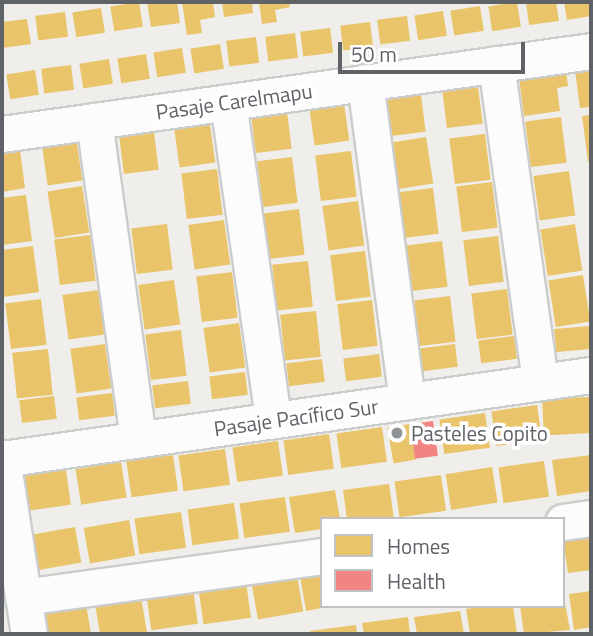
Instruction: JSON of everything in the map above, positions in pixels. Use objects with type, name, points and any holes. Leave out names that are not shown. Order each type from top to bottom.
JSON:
[{"type":"street","name":"Pasaje Carelmapu","points":[[2,134],[591,51]]},
{"type":"street","points":[[496,64],[540,382]]},
{"type":"street","points":[[365,82],[407,401]]},
{"type":"street","points":[[228,102],[273,420]]},
{"type":"street","points":[[94,121],[138,439]]},
{"type":"street","name":"Pasaje Pacífico Sur","points":[[2,458],[591,375]]},
{"type":"street","points":[[2,458],[29,634]]},
{"type":"street","points":[[565,522],[591,518]]},
{"type":"street","points":[[23,597],[320,556]]},
{"type":"building: Homes","points":[[139,2],[143,27],[114,31],[110,7]]},
{"type":"building: Homes","points":[[147,2],[177,2],[180,23],[151,27]]},
{"type":"building: Homes","points":[[182,2],[213,2],[215,17],[200,20],[202,33],[187,35]]},
{"type":"building: Homes","points":[[222,2],[252,2],[253,13],[224,17]]},
{"type":"building: Homes","points":[[259,2],[289,2],[290,7],[275,10],[277,22],[262,24]]},
{"type":"building: Homes","points":[[517,2],[521,27],[492,31],[488,7]]},
{"type":"building: Homes","points":[[526,2],[556,2],[559,21],[529,25]]},
{"type":"building: Homes","points":[[564,2],[591,2],[591,16],[567,20]]},
{"type":"building: Homes","points":[[480,6],[484,31],[454,35],[450,11]]},
{"type":"building: Homes","points":[[101,8],[105,33],[76,37],[72,13]]},
{"type":"building: Homes","points":[[443,11],[447,36],[418,40],[414,16]]},
{"type":"building: Homes","points":[[65,12],[68,37],[38,40],[35,16]]},
{"type":"building: Homes","points":[[407,16],[410,41],[380,44],[377,20]]},
{"type":"building: Homes","points":[[27,19],[31,44],[2,48],[2,22]]},
{"type":"building: Homes","points":[[370,22],[373,47],[343,50],[340,26]]},
{"type":"building: Homes","points":[[330,28],[333,53],[303,56],[300,32]]},
{"type":"building: Homes","points":[[295,33],[298,58],[268,61],[265,37]]},
{"type":"building: Homes","points":[[256,37],[259,63],[229,66],[226,41]]},
{"type":"building: Homes","points":[[220,44],[224,69],[194,73],[190,49]]},
{"type":"building: Homes","points":[[182,48],[186,73],[157,77],[153,53]]},
{"type":"building: Homes","points":[[146,54],[150,79],[121,83],[117,59]]},
{"type":"building: Homes","points":[[109,59],[113,84],[83,88],[79,64]]},
{"type":"building: Homes","points":[[591,60],[591,107],[580,108],[574,63]]},
{"type":"building: Homes","points":[[565,63],[568,86],[557,88],[560,111],[524,116],[518,70]]},
{"type":"building: Homes","points":[[71,65],[74,90],[44,93],[41,69]]},
{"type":"building: Homes","points":[[35,70],[39,95],[10,99],[6,75]]},
{"type":"building: Homes","points":[[477,78],[483,124],[447,128],[441,82]]},
{"type":"building: Homes","points":[[420,86],[426,132],[391,136],[385,90]]},
{"type":"building: Homes","points":[[343,96],[349,141],[315,145],[308,101]]},
{"type":"building: Homes","points":[[286,103],[292,149],[256,153],[250,107]]},
{"type":"building: Homes","points":[[591,115],[591,161],[588,162],[582,116]]},
{"type":"building: Homes","points":[[561,117],[567,163],[531,167],[525,121]]},
{"type":"building: Homes","points":[[209,118],[215,163],[180,168],[173,123]]},
{"type":"building: Homes","points":[[153,124],[159,170],[124,174],[118,128]]},
{"type":"building: Homes","points":[[485,134],[491,180],[455,184],[449,138]]},
{"type":"building: Homes","points":[[76,136],[82,181],[48,185],[41,141]]},
{"type":"building: Homes","points":[[426,137],[433,183],[399,189],[391,142]]},
{"type":"building: Homes","points":[[19,143],[25,188],[2,192],[2,145]]},
{"type":"building: Homes","points":[[351,151],[357,197],[321,201],[315,155]]},
{"type":"building: Homes","points":[[292,157],[298,203],[263,207],[257,161]]},
{"type":"building: Homes","points":[[217,169],[223,215],[187,219],[181,173]]},
{"type":"building: Homes","points":[[569,171],[575,216],[540,221],[533,176]]},
{"type":"building: Homes","points":[[492,182],[498,228],[462,232],[456,186]]},
{"type":"building: Homes","points":[[82,186],[89,232],[55,238],[47,191]]},
{"type":"building: Homes","points":[[433,188],[439,234],[404,238],[398,192]]},
{"type":"building: Homes","points":[[26,195],[32,241],[2,245],[2,198]]},
{"type":"building: Homes","points":[[358,201],[364,246],[329,251],[322,206]]},
{"type":"building: Homes","points":[[299,209],[305,255],[269,259],[263,213]]},
{"type":"building: Homes","points":[[224,220],[230,265],[195,270],[188,225]]},
{"type":"building: Homes","points":[[167,224],[173,270],[137,274],[131,228]]},
{"type":"building: Homes","points":[[575,224],[582,270],[548,276],[540,229]]},
{"type":"building: Homes","points":[[90,235],[96,281],[60,285],[54,239]]},
{"type":"building: Homes","points":[[498,236],[504,282],[469,286],[463,240]]},
{"type":"building: Homes","points":[[442,241],[448,287],[412,291],[406,245]]},
{"type":"building: Homes","points":[[33,246],[39,292],[3,297],[2,250]]},
{"type":"building: Homes","points":[[365,251],[371,297],[336,301],[330,255]]},
{"type":"building: Homes","points":[[308,261],[313,307],[277,311],[272,265]]},
{"type":"building: Homes","points":[[232,272],[238,318],[202,322],[196,276]]},
{"type":"building: Homes","points":[[583,275],[590,321],[556,327],[548,280]]},
{"type":"building: Homes","points":[[174,280],[180,325],[145,330],[138,285]]},
{"type":"building: Homes","points":[[507,289],[513,335],[477,339],[471,293]]},
{"type":"building: Homes","points":[[98,290],[104,335],[69,340],[62,295]]},
{"type":"building: Homes","points":[[450,296],[456,342],[420,346],[414,300]]},
{"type":"building: Homes","points":[[41,299],[47,345],[11,349],[5,303]]},
{"type":"building: Homes","points":[[372,300],[378,346],[343,350],[337,304]]},
{"type":"building: Homes","points":[[316,311],[321,357],[285,361],[280,315]]},
{"type":"building: Homes","points":[[239,323],[245,368],[210,373],[203,328]]},
{"type":"building: Homes","points":[[589,326],[591,349],[556,352],[554,329]]},
{"type":"building: Homes","points":[[181,330],[187,376],[151,380],[145,334]]},
{"type":"building: Homes","points":[[514,336],[517,359],[481,363],[478,340]]},
{"type":"building: Homes","points":[[105,344],[111,389],[77,393],[70,349]]},
{"type":"building: Homes","points":[[455,344],[458,367],[422,371],[419,348]]},
{"type":"building: Homes","points":[[48,349],[53,395],[17,399],[12,353]]},
{"type":"building: Homes","points":[[379,354],[382,377],[346,381],[343,358]]},
{"type":"building: Homes","points":[[322,359],[325,382],[289,386],[286,363]]},
{"type":"building: Homes","points":[[245,372],[248,395],[212,399],[209,376]]},
{"type":"building: Homes","points":[[188,381],[191,404],[155,408],[152,385]]},
{"type":"building: Homes","points":[[112,393],[115,416],[79,420],[76,397]]},
{"type":"building: Homes","points":[[54,396],[57,419],[22,423],[19,400]]},
{"type":"building: Homes","points":[[589,397],[591,433],[544,435],[542,399]]},
{"type":"building: Homes","points":[[537,405],[542,440],[496,446],[491,411]]},
{"type":"building: Homes","points":[[485,413],[490,448],[444,454],[439,419]]},
{"type":"building: Homes","points":[[410,424],[416,459],[394,463],[387,428]]},
{"type":"building: Homes","points":[[382,427],[387,462],[341,468],[336,433]]},
{"type":"building: Homes","points":[[329,434],[334,469],[288,475],[283,440]]},
{"type":"building: Homes","points":[[278,441],[283,476],[237,482],[232,447]]},
{"type":"building: Homes","points":[[225,449],[230,485],[183,491],[178,456]]},
{"type":"building: Homes","points":[[173,455],[178,491],[131,497],[126,462]]},
{"type":"building: Homes","points":[[591,455],[591,491],[557,496],[552,460]]},
{"type":"building: Homes","points":[[544,461],[549,497],[503,503],[498,467]]},
{"type":"building: Homes","points":[[121,462],[127,498],[81,505],[76,469]]},
{"type":"building: Homes","points":[[492,467],[498,503],[451,510],[446,474]]},
{"type":"building: Homes","points":[[66,470],[71,505],[24,511],[19,477]]},
{"type":"building: Homes","points":[[441,475],[446,511],[399,517],[394,482]]},
{"type":"building: Homes","points":[[389,484],[394,517],[347,517],[343,490]]},
{"type":"building: Homes","points":[[335,490],[340,517],[320,517],[320,529],[295,533],[289,497]]},
{"type":"building: Homes","points":[[285,497],[290,532],[244,538],[239,503]]},
{"type":"building: Homes","points":[[234,503],[239,539],[192,545],[187,510]]},
{"type":"building: Homes","points":[[181,512],[186,548],[139,554],[134,519]]},
{"type":"building: Homes","points":[[129,520],[135,555],[90,563],[84,528]]},
{"type":"building: Homes","points":[[75,527],[81,562],[36,570],[30,535]]},
{"type":"building: Homes","points":[[591,534],[591,570],[568,573],[565,538]]},
{"type":"building: Homes","points":[[320,572],[322,608],[306,611],[300,576]]},
{"type":"building: Homes","points":[[297,576],[303,611],[258,619],[252,584]]},
{"type":"building: Homes","points":[[246,582],[251,618],[203,624],[198,589]]},
{"type":"building: Homes","points":[[193,589],[198,624],[151,630],[146,596]]},
{"type":"building: Homes","points":[[591,591],[591,627],[574,630],[569,594]]},
{"type":"building: Homes","points":[[141,597],[147,632],[100,634],[95,604]]},
{"type":"building: Homes","points":[[565,603],[570,630],[524,634],[520,608],[565,608]]},
{"type":"building: Homes","points":[[86,604],[91,634],[44,634],[40,611]]},
{"type":"building: Homes","points":[[513,608],[517,634],[470,634],[466,609]]},
{"type":"building: Homes","points":[[460,611],[464,634],[417,634],[414,617]]},
{"type":"building: Homes","points":[[408,617],[410,634],[364,634],[362,623]]},
{"type":"building: Homes","points":[[356,625],[357,634],[310,634],[310,631]]},
{"type":"building: Health","points":[[433,421],[438,456],[415,459],[410,424]]},
{"type":"place","name":"Pasteles Copito","points":[[397,433]]}]
